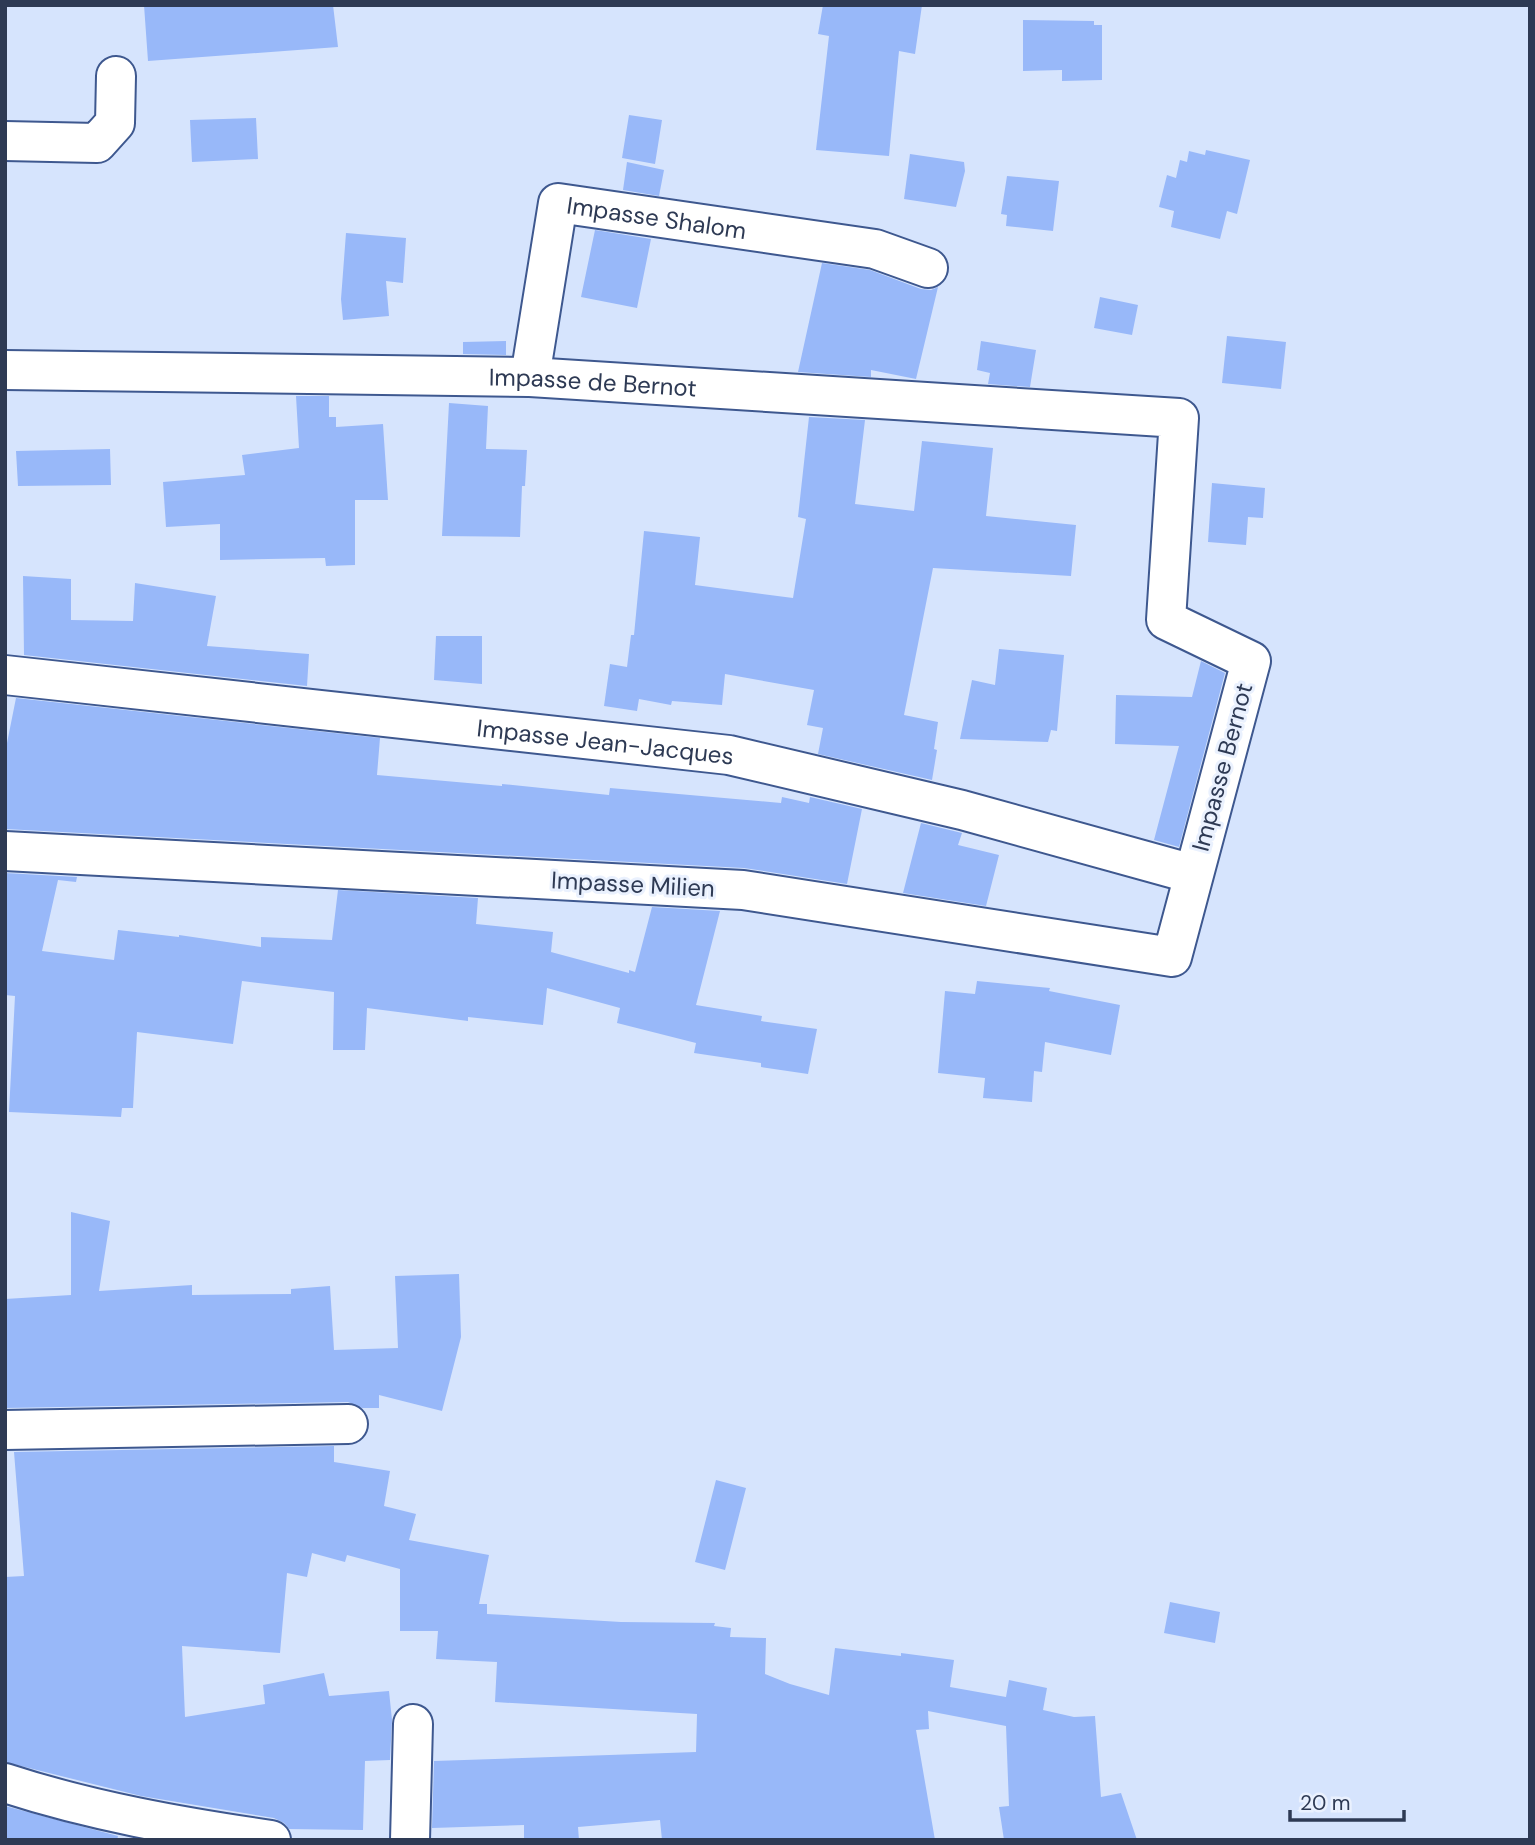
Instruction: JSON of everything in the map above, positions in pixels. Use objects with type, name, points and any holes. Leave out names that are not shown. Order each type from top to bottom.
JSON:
[{"type":"street","points":[[5,141],[97,143],[116,123],[117,76]]},
{"type":"street","name":"Impasse Shalom","points":[[530,377],[558,204],[875,249],[928,268]]},
{"type":"street","name":"Impasse de Bernot","points":[[5,370],[530,377],[1179,418]]},
{"type":"street","name":"Impasse Bernot","points":[[1179,418],[1167,620],[1251,660],[1194,874]]},
{"type":"street","name":"Impasse Jean-Jacques","points":[[5,675],[729,755],[962,810],[1194,874]]},
{"type":"street","name":"Impasse Milien","points":[[5,851],[743,890],[1172,957],[1194,874]]},
{"type":"street","points":[[5,1430],[348,1424]]},
{"type":"street","points":[[410,1840],[413,1724]]},
{"type":"street","points":[[5,1783],[52,1798],[198,1829],[271,1840]]},
{"type":"building","points":[[144,5],[333,5],[338,47],[148,61]]},
{"type":"building","points":[[823,5],[922,5],[915,54],[899,51],[889,156],[816,150],[829,36],[818,34]]},
{"type":"building","points":[[1023,20],[1094,21],[1094,25],[1102,25],[1102,80],[1062,81],[1062,70],[1023,71]]},
{"type":"building","points":[[629,115],[662,120],[655,164],[622,158]]},
{"type":"building","points":[[256,118],[258,159],[192,162],[190,120]]},
{"type":"building","points":[[1206,150],[1250,160],[1237,214],[1227,211],[1220,239],[1171,227],[1174,211],[1159,207],[1167,175],[1176,178],[1180,160],[1187,162],[1189,151],[1205,155]]},
{"type":"building","points":[[910,154],[964,162],[965,171],[956,207],[904,199]]},
{"type":"building","points":[[627,162],[664,170],[659,196],[623,190]]},
{"type":"building","points":[[1007,176],[1059,181],[1053,231],[1006,226],[1007,215],[1001,214]]},
{"type":"building","points":[[595,230],[651,239],[637,308],[581,297]]},
{"type":"building","points":[[346,233],[406,238],[403,283],[386,281],[389,316],[343,320],[341,299]]},
{"type":"building","points":[[822,263],[870,270],[921,289],[931,290],[938,287],[916,379],[871,370],[871,377],[798,372]]},
{"type":"building","points":[[1100,297],[1138,305],[1132,335],[1094,328]]},
{"type":"building","points":[[1227,336],[1286,342],[1281,389],[1222,383]]},
{"type":"building","points":[[506,341],[506,355],[463,354],[463,342]]},
{"type":"building","points":[[981,341],[1036,350],[1030,387],[988,384],[990,373],[977,370]]},
{"type":"building","points":[[296,396],[329,396],[329,417],[336,417],[336,427],[383,424],[388,500],[355,500],[355,565],[326,566],[325,558],[220,560],[220,524],[166,527],[163,482],[245,475],[242,455],[299,448]]},
{"type":"building","points":[[449,403],[488,406],[486,449],[527,450],[520,537],[442,536]]},
{"type":"building","points":[[809,417],[865,420],[855,504],[914,511],[922,441],[993,448],[986,516],[1076,525],[1071,576],[933,568],[904,715],[938,722],[932,780],[818,754],[823,728],[807,725],[814,690],[725,674],[722,705],[672,701],[671,705],[639,699],[637,711],[604,706],[610,664],[627,667],[631,635],[634,635],[644,531],[700,537],[695,585],[793,598],[806,519],[798,517]]},
{"type":"building","points":[[110,449],[111,485],[18,486],[16,451]]},
{"type":"building","points":[[1212,483],[1265,488],[1263,518],[1248,517],[1246,545],[1208,542]]},
{"type":"building","points":[[23,576],[71,579],[71,620],[133,621],[135,583],[216,596],[207,646],[309,654],[307,686],[24,655]]},
{"type":"building","points":[[436,636],[482,636],[482,684],[434,680]]},
{"type":"building","points":[[999,649],[1064,655],[1057,731],[1051,730],[1048,742],[960,739],[972,680],[995,685]]},
{"type":"building","points":[[1201,661],[1225,673],[1179,847],[1154,840],[1179,746],[1115,744],[1116,695],[1192,697]]},
{"type":"building","points":[[16,698],[380,738],[377,775],[609,795],[610,788],[781,803],[782,797],[809,803],[810,797],[862,809],[847,884],[744,868],[5,829],[5,753]]},
{"type":"building","points":[[921,823],[962,833],[958,845],[999,855],[986,906],[903,893]]},
{"type":"building","points":[[5,873],[77,877],[76,882],[58,880],[42,951],[114,960],[118,930],[179,935],[261,947],[261,937],[332,940],[338,890],[478,898],[476,924],[553,932],[551,952],[629,973],[629,970],[635,972],[652,907],[720,911],[696,1005],[762,1016],[761,1021],[817,1029],[808,1074],[761,1067],[761,1063],[694,1053],[696,1043],[617,1023],[620,1008],[547,988],[543,1025],[468,1017],[468,1021],[367,1008],[365,1050],[333,1050],[334,992],[242,981],[233,1044],[137,1032],[133,1108],[122,1108],[121,1117],[9,1112],[15,996],[5,995]]},
{"type":"building","points":[[977,981],[1050,988],[1049,991],[1120,1005],[1111,1055],[1045,1042],[1042,1072],[1034,1071],[1032,1102],[983,1098],[985,1078],[938,1073],[945,991],[975,994]]},
{"type":"building","points":[[71,1212],[110,1221],[99,1291],[192,1285],[192,1295],[291,1294],[291,1289],[330,1286],[334,1350],[398,1348],[395,1276],[459,1274],[461,1337],[442,1411],[379,1395],[379,1408],[362,1408],[348,1402],[5,1408],[5,1299],[71,1295]]},
{"type":"building","points":[[334,1446],[334,1462],[390,1471],[384,1506],[416,1514],[409,1540],[489,1555],[479,1604],[487,1604],[487,1614],[621,1622],[715,1623],[714,1626],[731,1628],[730,1637],[766,1638],[765,1674],[829,1695],[835,1648],[954,1660],[950,1687],[1006,1697],[1009,1680],[1047,1688],[1043,1710],[1074,1717],[1095,1716],[1101,1797],[1121,1793],[1137,1840],[1004,1840],[999,1807],[1009,1806],[1006,1726],[928,1711],[929,1729],[916,1730],[935,1840],[662,1840],[660,1820],[578,1827],[579,1840],[524,1840],[524,1825],[432,1828],[434,1761],[696,1752],[697,1714],[495,1702],[497,1662],[436,1659],[438,1631],[400,1631],[400,1569],[347,1555],[345,1562],[312,1553],[307,1577],[287,1573],[280,1653],[182,1646],[185,1717],[265,1704],[263,1685],[324,1673],[329,1696],[389,1691],[392,1720],[390,1760],[365,1761],[363,1830],[289,1829],[274,1818],[141,1796],[5,1762],[5,1577],[24,1576],[14,1452]]},
{"type":"building","points":[[716,1480],[746,1488],[725,1570],[695,1562]]},
{"type":"building","points":[[1170,1602],[1220,1612],[1215,1643],[1164,1633]]},
{"type":"building","points":[[5,1806],[118,1836],[117,1840],[5,1840]]}]
